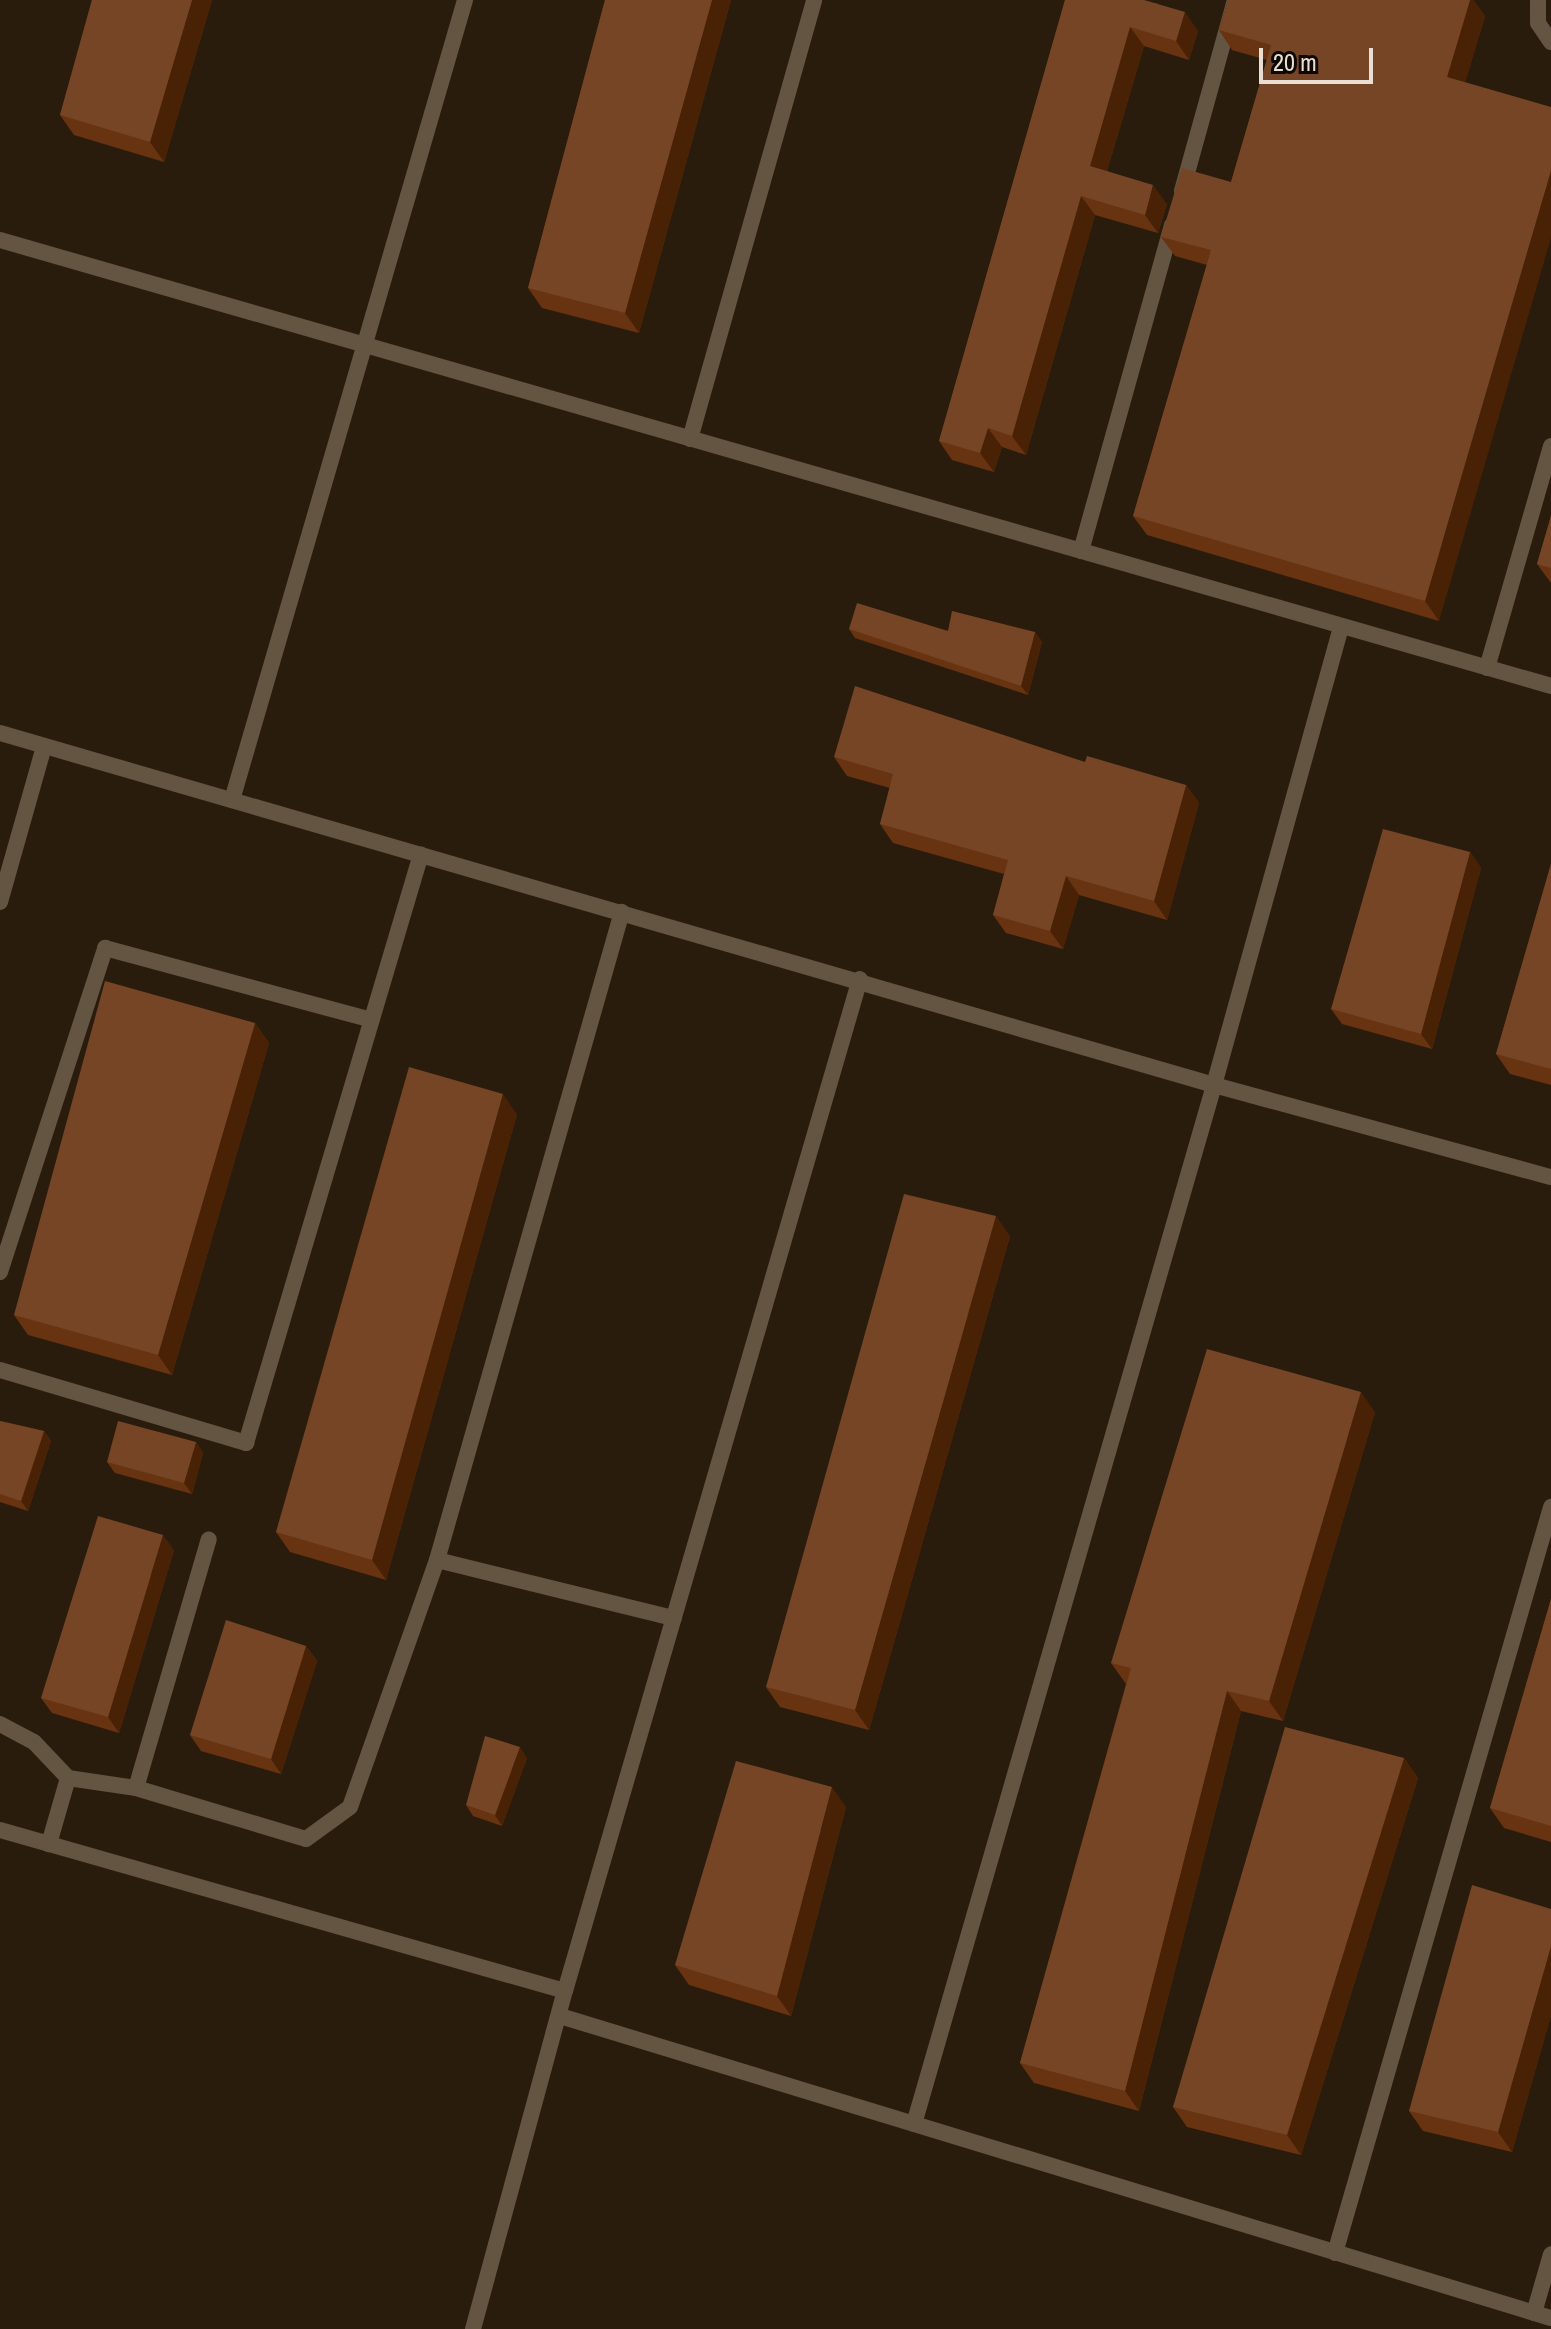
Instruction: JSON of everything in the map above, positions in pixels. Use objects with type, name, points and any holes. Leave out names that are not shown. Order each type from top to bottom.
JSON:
[{"type":"lane","points":[[232,800],[465,0]]},
{"type":"lane","points":[[690,439],[814,0]]},
{"type":"lane","points":[[1081,551],[1235,0]]},
{"type":"lane","points":[[1538,0],[1538,23],[1551,42]]},
{"type":"lane","points":[[0,240],[1551,686]]},
{"type":"lane","points":[[1487,668],[1551,446]]},
{"type":"lane","points":[[914,2124],[1214,1085],[1341,626]]},
{"type":"lane","points":[[0,733],[860,979],[1214,1085],[1551,1177]]},
{"type":"lane","points":[[0,902],[44,746]]},
{"type":"lane","points":[[0,1370],[246,1443],[421,854]]},
{"type":"lane","points":[[0,1724],[34,1742],[68,1778],[136,1788],[306,1839],[350,1807],[437,1560],[622,912]]},
{"type":"lane","points":[[0,1272],[105,948],[371,1020]]},
{"type":"lane","points":[[473,2329],[565,1991],[860,979]]},
{"type":"lane","points":[[1335,2253],[1551,1507]]},
{"type":"lane","points":[[136,1788],[209,1539]]},
{"type":"lane","points":[[437,1560],[674,1618]]},
{"type":"lane","points":[[49,1844],[68,1778]]},
{"type":"lane","points":[[0,1830],[565,1991]]},
{"type":"lane","points":[[560,2016],[1551,2318]]},
{"type":"lane","points":[[1534,2313],[1551,2254]]},
{"type":"building","points":[[92,0],[192,0],[150,142],[60,115]]},
{"type":"building","points":[[605,0],[712,0],[625,313],[528,288]]},
{"type":"building","points":[[1065,0],[1144,0],[1185,12],[1176,41],[1130,27],[1090,166],[1153,185],[1145,215],[1081,196],[1012,436],[988,428],[980,453],[939,441]]},
{"type":"building","points":[[1228,0],[1470,0],[1447,77],[1551,107],[1551,171],[1425,601],[1133,516],[1211,250],[1161,237],[1182,168],[1231,182],[1271,45],[1219,30]]},
{"type":"building","points":[[1551,516],[1551,568],[1537,564]]},
{"type":"building","points":[[857,603],[948,631],[952,611],[1035,632],[1021,686],[849,629]]},
{"type":"building","points":[[855,686],[1085,762],[1087,756],[1186,785],[1154,901],[1066,876],[1050,931],[993,915],[1008,860],[880,824],[893,774],[834,757]]},
{"type":"building","points":[[1383,829],[1470,852],[1421,1034],[1331,1009]]},
{"type":"building","points":[[1551,864],[1551,1069],[1496,1054]]},
{"type":"building","points":[[105,981],[255,1023],[158,1355],[14,1315]]},
{"type":"building","points":[[409,1067],[503,1094],[372,1560],[276,1532]]},
{"type":"building","points":[[904,1194],[996,1216],[855,1710],[766,1687]]},
{"type":"building","points":[[1207,1349],[1361,1392],[1269,1701],[1227,1691],[1125,2091],[1020,2063],[1131,1668],[1111,1663]]},
{"type":"building","points":[[0,1421],[44,1431],[21,1501],[0,1494]]},
{"type":"building","points":[[118,1421],[196,1442],[184,1483],[107,1462]]},
{"type":"building","points":[[98,1516],[163,1535],[108,1717],[41,1698]]},
{"type":"building","points":[[1551,1599],[1551,1826],[1490,1808]]},
{"type":"building","points":[[226,1620],[306,1646],[271,1759],[190,1735]]},
{"type":"building","points":[[1285,1727],[1404,1758],[1287,2135],[1173,2107]]},
{"type":"building","points":[[485,1736],[520,1747],[495,1815],[466,1805]]},
{"type":"building","points":[[736,1761],[832,1787],[777,1996],[675,1965]]},
{"type":"building","points":[[1472,1885],[1551,1909],[1551,1946],[1498,2132],[1409,2111]]}]
